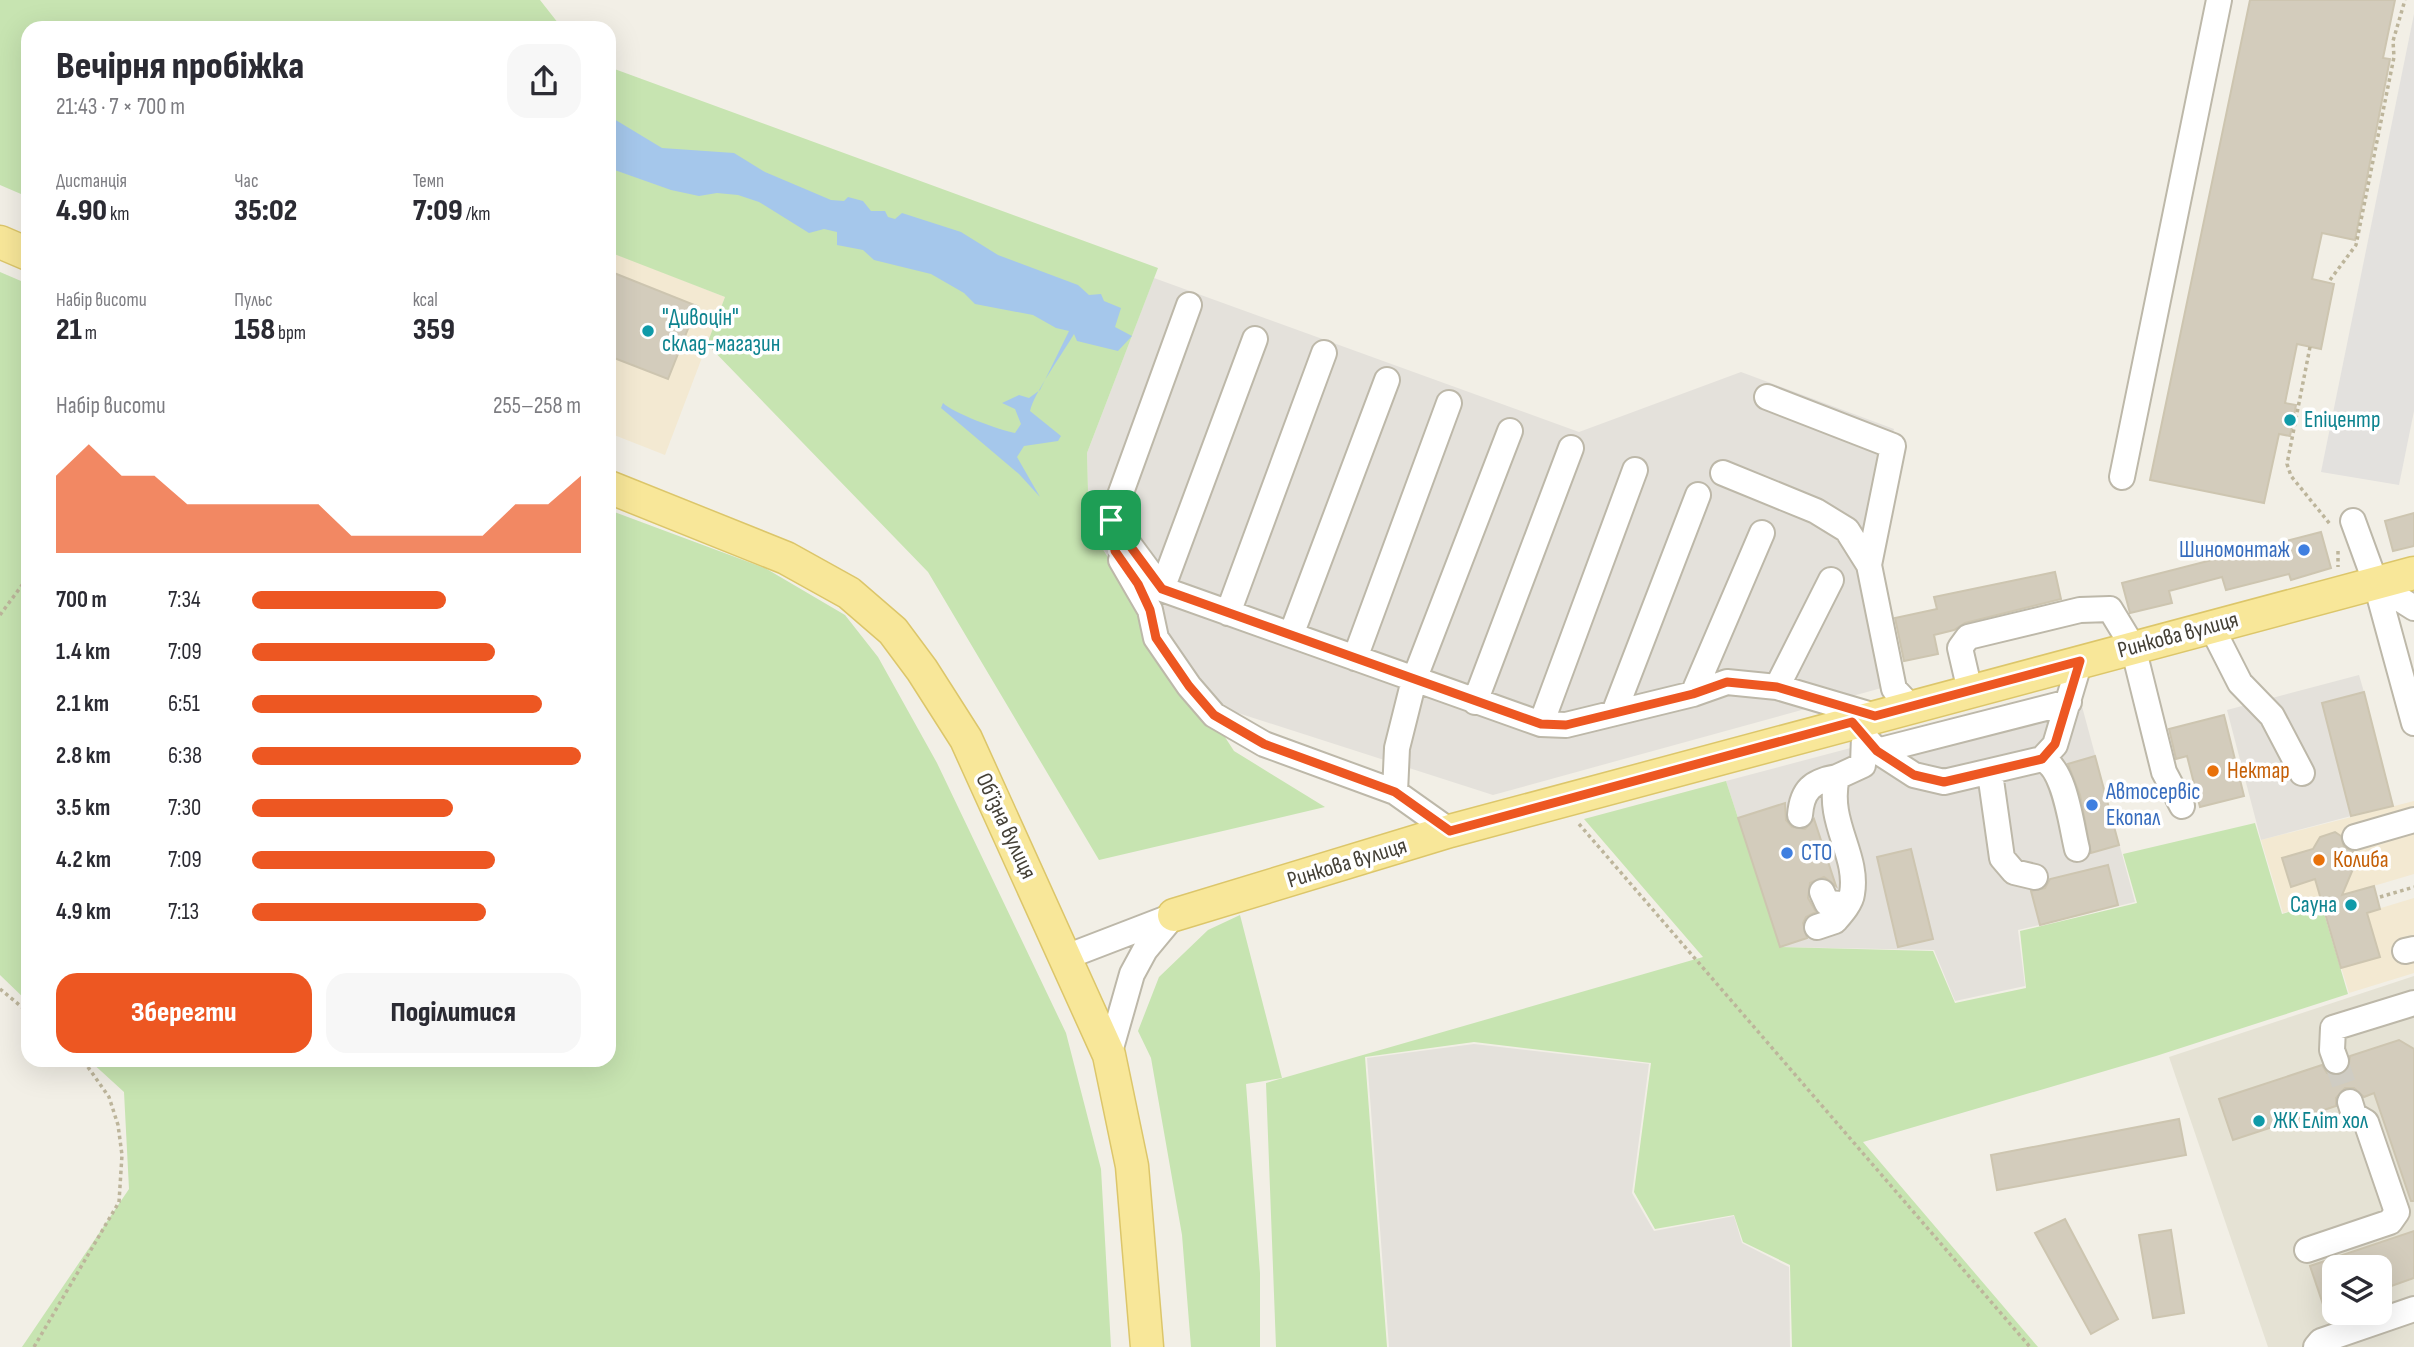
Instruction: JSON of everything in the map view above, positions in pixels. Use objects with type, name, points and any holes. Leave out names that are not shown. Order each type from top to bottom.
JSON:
[{"type":"main road","points":[[0,242],[21,251]]},
{"type":"main road","name":"Обʼїзна вулиця","points":[[616,490],[786,558],[849,593],[892,631],[922,670],[966,739],[1109,1055],[1132,1166],[1147,1347]]},
{"type":"main road","name":"Ринкова вулиця","points":[[1174,915],[1450,831],[1560,801],[1867,731],[1911,706],[2414,573]]},
{"type":"street","points":[[2122,477],[2220,0]]},
{"type":"street","points":[[1189,305],[1111,520],[1115,551],[1138,584],[1150,610],[1156,638],[1189,686],[1214,715],[1264,744],[1395,792],[1450,831]]},
{"type":"street","points":[[1162,589],[1255,339]]},
{"type":"street","points":[[1228,612],[1324,353]]},
{"type":"street","points":[[1291,635],[1387,380]]},
{"type":"street","points":[[1767,397],[1893,446],[1869,565]]},
{"type":"street","points":[[1355,659],[1449,403]]},
{"type":"street","points":[[1395,792],[1397,748],[1414,680],[1510,431]]},
{"type":"street","points":[[1475,702],[1571,448]]},
{"type":"street","points":[[1541,724],[1635,470]]},
{"type":"street","points":[[1723,473],[1816,511],[1847,530],[1869,565],[1894,689],[1911,706]]},
{"type":"street","points":[[1614,713],[1698,495]]},
{"type":"street","points":[[1111,520],[1162,589],[1541,724],[1566,725],[1693,694],[1727,682],[1777,687],[1867,731],[1914,775],[1944,782],[2052,760]]},
{"type":"street","points":[[2344,525],[2376,584],[2414,723]]},
{"type":"street","points":[[1693,694],[1762,533]]},
{"type":"street","points":[[1777,687],[1831,580]]},
{"type":"street","points":[[2376,584],[2414,608]]},
{"type":"street","points":[[1970,691],[1960,648],[1968,638],[2080,610],[2110,609],[2133,647],[2164,772],[2182,806]]},
{"type":"street","points":[[2211,626],[2240,683],[2272,716],[2302,774]]},
{"type":"street","points":[[2077,849],[2052,760],[2080,661]]},
{"type":"street","points":[[1867,731],[2069,702]]},
{"type":"street","points":[[1800,815],[1801,798],[1813,785],[1863,765],[1867,731]]},
{"type":"street","points":[[1990,773],[2002,858],[2014,872],[2035,877]]},
{"type":"street","points":[[1817,927],[1835,921],[1853,894],[1850,867],[1834,812],[1833,794],[1837,777]]},
{"type":"street","points":[[2355,837],[2414,820]]},
{"type":"street","points":[[1822,892],[1827,902],[1842,904],[1849,901]]},
{"type":"street","points":[[1109,1055],[1132,974],[1145,950],[1174,915]]},
{"type":"street","name":"Ринкова вулиця","points":[[1066,957],[1174,915]]},
{"type":"street","points":[[2336,1060],[2332,1050],[2333,1028],[2414,1003]]},
{"type":"street","points":[[2306,1250],[2390,1222],[2397,1212],[2366,1122],[2354,1115],[2350,1102]]},
{"type":"street","points":[[2316,1347],[2320,1341],[2414,1309]]},
{"type":"path","points":[[2330,280],[2357,245],[2394,57],[2393,41],[2405,0]]},
{"type":"path","points":[[2310,347],[2287,464],[2291,476],[2344,525]]},
{"type":"path","points":[[2336,541],[2340,565],[2332,573],[2337,593]]},
{"type":"path","points":[[0,615],[21,586]]},
{"type":"path","points":[[1560,801],[2030,1347]]},
{"type":"path","points":[[2380,897],[2414,887]]},
{"type":"path","points":[[0,989],[21,1006]]},
{"type":"path","points":[[34,1347],[110,1222],[119,1202],[122,1179],[118,1125],[109,1097],[88,1067]]},
{"type":"shaded area","name":"Епіцентр","points":[[2414,14],[2414,411],[2399,485],[2321,472]]},
{"type":"shaded area","points":[[616,254],[725,297],[665,455],[616,436]]},
{"type":"shaded area","points":[[1154,278],[1579,432],[1741,372],[1894,429],[1873,508],[1896,684],[1493,795],[1207,703],[1089,528],[1087,453]]},
{"type":"shaded area","points":[[2359,675],[2364,692],[2322,704],[2351,816],[2261,840],[2227,710]]},
{"type":"shaded area","points":[[2077,688],[2135,902],[2018,930],[2025,986],[1955,1001],[1934,950],[1780,947],[1726,781]]},
{"type":"shaded area","points":[[2414,801],[2414,874],[2283,913],[2261,840]]},
{"type":"shaded area","points":[[2414,898],[2414,973],[2349,993],[2328,924]]},
{"type":"shaded area","points":[[2414,976],[2414,1347],[2268,1347],[2169,1057]]},
{"type":"shaded area","points":[[1474,1044],[1649,1064],[1632,1193],[1654,1231],[1734,1216],[1742,1243],[1789,1267],[1790,1347],[1389,1347],[1367,1058]]},
{"type":"green space","points":[[0,0],[540,0],[556,21],[21,21],[21,194],[0,185]]},
{"type":"green space","points":[[616,70],[1158,268],[1087,453],[1089,528],[1234,751],[1325,807],[1099,860],[928,572],[707,344],[725,297],[616,255]]},
{"type":"green space","points":[[0,272],[21,281],[21,995],[0,975]]},
{"type":"green space","points":[[616,513],[765,568],[845,615],[878,657],[937,763],[1066,1033],[1101,1169],[1111,1347],[22,1347],[129,1189],[124,1092],[97,1067],[616,1067]]},
{"type":"green space","points":[[1726,781],[1780,947],[1933,951],[1955,1003],[2026,988],[2020,931],[2137,903],[2123,854],[2255,823],[2282,914],[2321,903],[2348,994],[2156,1056],[1863,1142],[2038,1347],[1792,1347],[1790,1265],[1743,1242],[1734,1215],[1655,1229],[1634,1192],[1651,1063],[1474,1042],[1365,1057],[1387,1347],[1276,1347],[1266,1083],[1703,957],[1584,819]]},
{"type":"green space","points":[[1240,915],[1282,1078],[1246,1084],[1260,1273],[1260,1347],[1191,1347],[1182,1235],[1151,1058],[1138,1031],[1159,977],[1208,930]]},
{"type":"water","points":[[616,120],[662,148],[734,153],[765,172],[831,200],[844,201],[848,197],[863,201],[871,211],[885,211],[888,217],[895,219],[902,213],[961,232],[998,255],[1078,285],[1089,295],[1101,294],[1104,301],[1121,308],[1115,327],[1132,336],[1118,351],[1077,341],[1074,334],[1044,381],[1069,331],[1056,328],[1033,315],[975,304],[964,293],[931,274],[874,260],[863,250],[837,245],[837,232],[824,229],[809,233],[759,202],[738,195],[717,193],[699,196],[671,190],[616,170]]},
{"type":"water","points":[[1039,391],[1030,411],[1061,436],[1058,441],[1024,446],[1017,457],[1040,497],[1019,474],[941,408],[943,403],[977,421],[1015,433],[1021,424],[1015,409],[1002,403],[1019,395],[1029,398]]},
{"type":"building","name":"Епіцентр","points":[[2250,0],[2395,0],[2383,58],[2390,59],[2355,240],[2322,233],[2312,279],[2334,284],[2321,349],[2297,344],[2285,403],[2296,405],[2290,436],[2279,434],[2264,503],[2150,480]]},
{"type":"building","name":"\"Дивоцін\" склад-магазин","points":[[616,274],[697,306],[668,379],[616,359]]},
{"type":"building","points":[[2414,513],[2414,546],[2393,551],[2385,521]]},
{"type":"building","points":[[2321,532],[2331,568],[2291,580],[2289,574],[2226,590],[2222,577],[2169,591],[2172,603],[2130,613],[2122,583]]},
{"type":"building","points":[[2055,572],[2061,599],[1965,623],[1954,630],[1934,635],[1938,654],[1904,661],[1895,618],[1937,609],[1934,597]]},
{"type":"building","points":[[2364,692],[2393,806],[2351,816],[2322,703]]},
{"type":"building","points":[[2224,715],[2244,796],[2200,807],[2187,756],[2176,759],[2169,729]]},
{"type":"building","name":"Автосервіс Екопал","points":[[2095,756],[2119,845],[2091,853],[2080,795],[2068,764]]},
{"type":"building","name":"СТО","points":[[1785,803],[1786,820],[1792,827],[1805,829],[1814,819],[1836,886],[1824,877],[1810,883],[1808,898],[1816,912],[1806,917],[1803,923],[1807,938],[1780,947],[1738,818]]},
{"type":"building","points":[[2335,832],[2341,836],[2344,847],[2353,851],[2356,862],[2342,895],[2374,886],[2380,909],[2367,913],[2380,957],[2341,968],[2315,879],[2291,887],[2282,858],[2313,849],[2320,837]]},
{"type":"building","points":[[1911,849],[1933,939],[1898,947],[1877,857]]},
{"type":"building","points":[[2108,865],[2118,905],[2040,925],[2031,891],[2045,888],[2050,879]]},
{"type":"building","name":"ЖК Еліт хол","points":[[2399,1040],[2414,1049],[2414,1201],[2411,1201],[2374,1093],[2364,1097],[2354,1088],[2345,1088],[2336,1098],[2336,1106],[2233,1140],[2219,1099],[2322,1065],[2327,1073],[2340,1075],[2348,1070],[2350,1056]]},
{"type":"building","points":[[2179,1119],[2186,1155],[1997,1190],[1991,1155]]},
{"type":"building","points":[[2065,1219],[2118,1319],[2091,1334],[2035,1233]]},
{"type":"building","points":[[2171,1230],[2184,1313],[2153,1318],[2139,1235]]},
{"type":"building","points":[[2414,1231],[2414,1278],[2392,1286],[2392,1255],[2343,1255]]},
{"type":"building","points":[[2322,1262],[2322,1301],[2310,1266]]},
{"type":"tunnel","points":[[2336,1061],[2350,1102]]},
{"type":"place","name":"\"Дивоцін\" склад-магазин","points":[[648,331]]},
{"type":"place","name":"Епіцентр","points":[[2290,420]]},
{"type":"place","name":"Шиномонтаж","points":[[2304,550]]},
{"type":"place","name":"Нектар","points":[[2213,771]]},
{"type":"place","name":"Автосервіс Екопал","points":[[2092,805]]},
{"type":"place","name":"СТО","points":[[1787,853]]},
{"type":"place","name":"Колиба","points":[[2319,860]]},
{"type":"place","name":"Сауна","points":[[2351,905]]},
{"type":"place","name":"ЖК Еліт хол","points":[[2259,1121]]},
{"type":"route","points":[[1111,520],[1162,589],[1541,724],[1566,725],[1693,694],[1727,682],[1777,687],[1875,716],[2080,661],[2055,744],[2042,759],[1979,776],[1944,782],[1914,775],[1877,751],[1852,722],[1450,831],[1395,792],[1264,744],[1214,715],[1189,686],[1156,638],[1150,610],[1138,584],[1115,551],[1111,520]]}]
